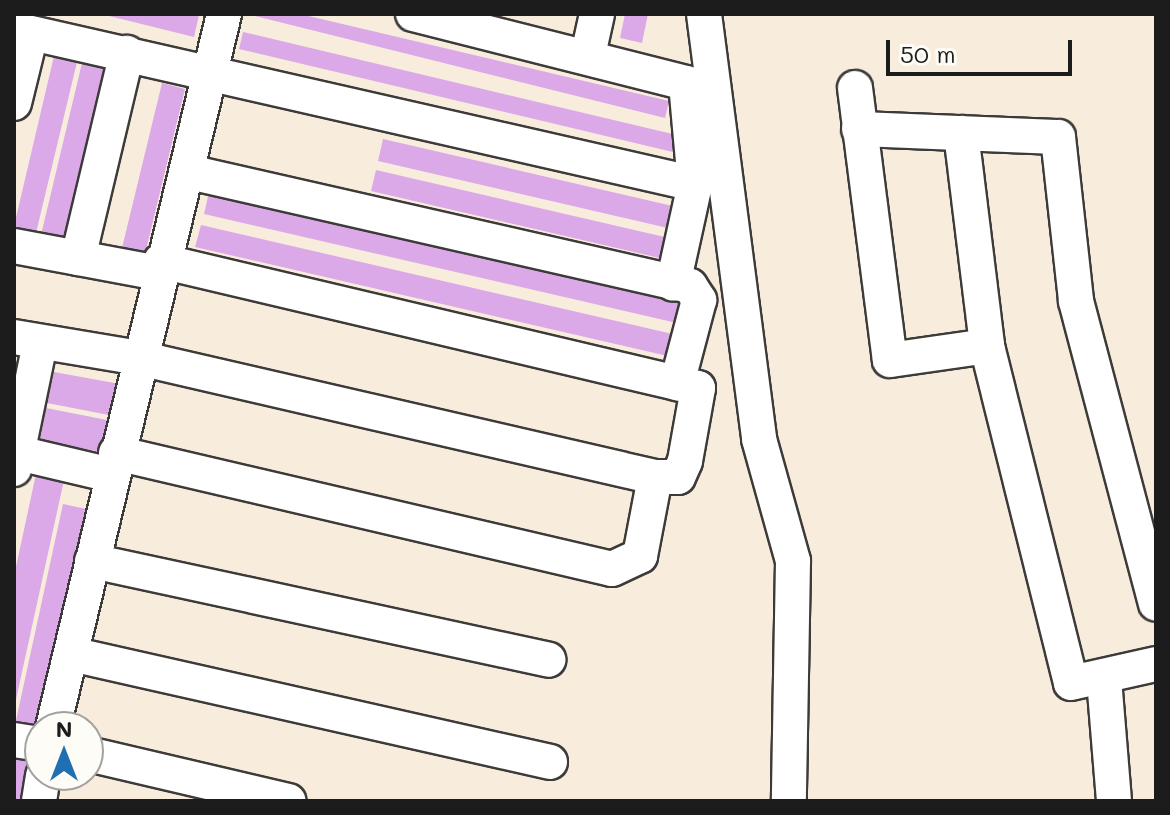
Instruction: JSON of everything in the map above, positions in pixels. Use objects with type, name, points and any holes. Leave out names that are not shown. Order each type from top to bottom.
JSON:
[{"type":"street","points":[[57,711],[160,267],[189,172],[224,14]]},
{"type":"street","points":[[413,14],[496,23],[588,55],[686,83],[695,184],[673,284]]},
{"type":"street","points":[[588,55],[597,14]]},
{"type":"street","points":[[704,14],[759,439],[793,561],[789,801]]},
{"type":"street","points":[[14,103],[22,31],[695,184]]},
{"type":"street","points":[[78,258],[127,53]]},
{"type":"street","points":[[855,88],[890,360],[987,346]]},
{"type":"street","points":[[859,129],[1058,137],[1076,301],[1156,604]]},
{"type":"street","points":[[961,133],[987,346],[1071,683],[1104,679],[1156,664]]},
{"type":"street","points":[[189,172],[699,290],[677,383]]},
{"type":"street","points":[[14,246],[78,258],[160,267],[698,388],[699,397],[685,461],[678,477],[655,477],[139,358],[27,340],[15,458],[114,464],[612,569],[640,556],[655,477]]},
{"type":"street","points":[[92,561],[548,660]]},
{"type":"street","points":[[71,654],[550,762]]},
{"type":"street","points":[[1104,679],[1114,801]]},
{"type":"street","points":[[104,758],[289,801]]},
{"type":"building","points":[[101,14],[192,14],[199,15],[194,37]]},
{"type":"building","points":[[247,14],[300,14],[669,101],[665,118]]},
{"type":"building","points":[[625,14],[648,14],[642,43],[620,38]]},
{"type":"building","points":[[243,32],[681,136],[677,153],[239,49]]},
{"type":"building","points":[[54,56],[77,62],[36,233],[14,226]]},
{"type":"building","points":[[82,63],[105,68],[64,240],[41,235]]},
{"type":"building","points":[[162,83],[185,89],[145,254],[122,248]]},
{"type":"building","points":[[383,139],[677,207],[672,229],[378,161]]},
{"type":"building","points":[[376,170],[669,238],[664,259],[371,191]]},
{"type":"building","points":[[209,192],[686,303],[681,324],[204,214]]},
{"type":"building","points":[[201,225],[677,335],[672,357],[195,247]]},
{"type":"building","points":[[54,372],[120,384],[114,416],[47,403]]},
{"type":"building","points":[[46,408],[112,421],[106,453],[40,440]]},
{"type":"building","points":[[36,474],[64,480],[15,704],[14,576]]},
{"type":"building","points":[[63,504],[91,510],[44,711],[24,711],[24,726],[15,725]]},
{"type":"building","points":[[14,753],[24,756],[25,791],[22,801],[14,801]]}]
